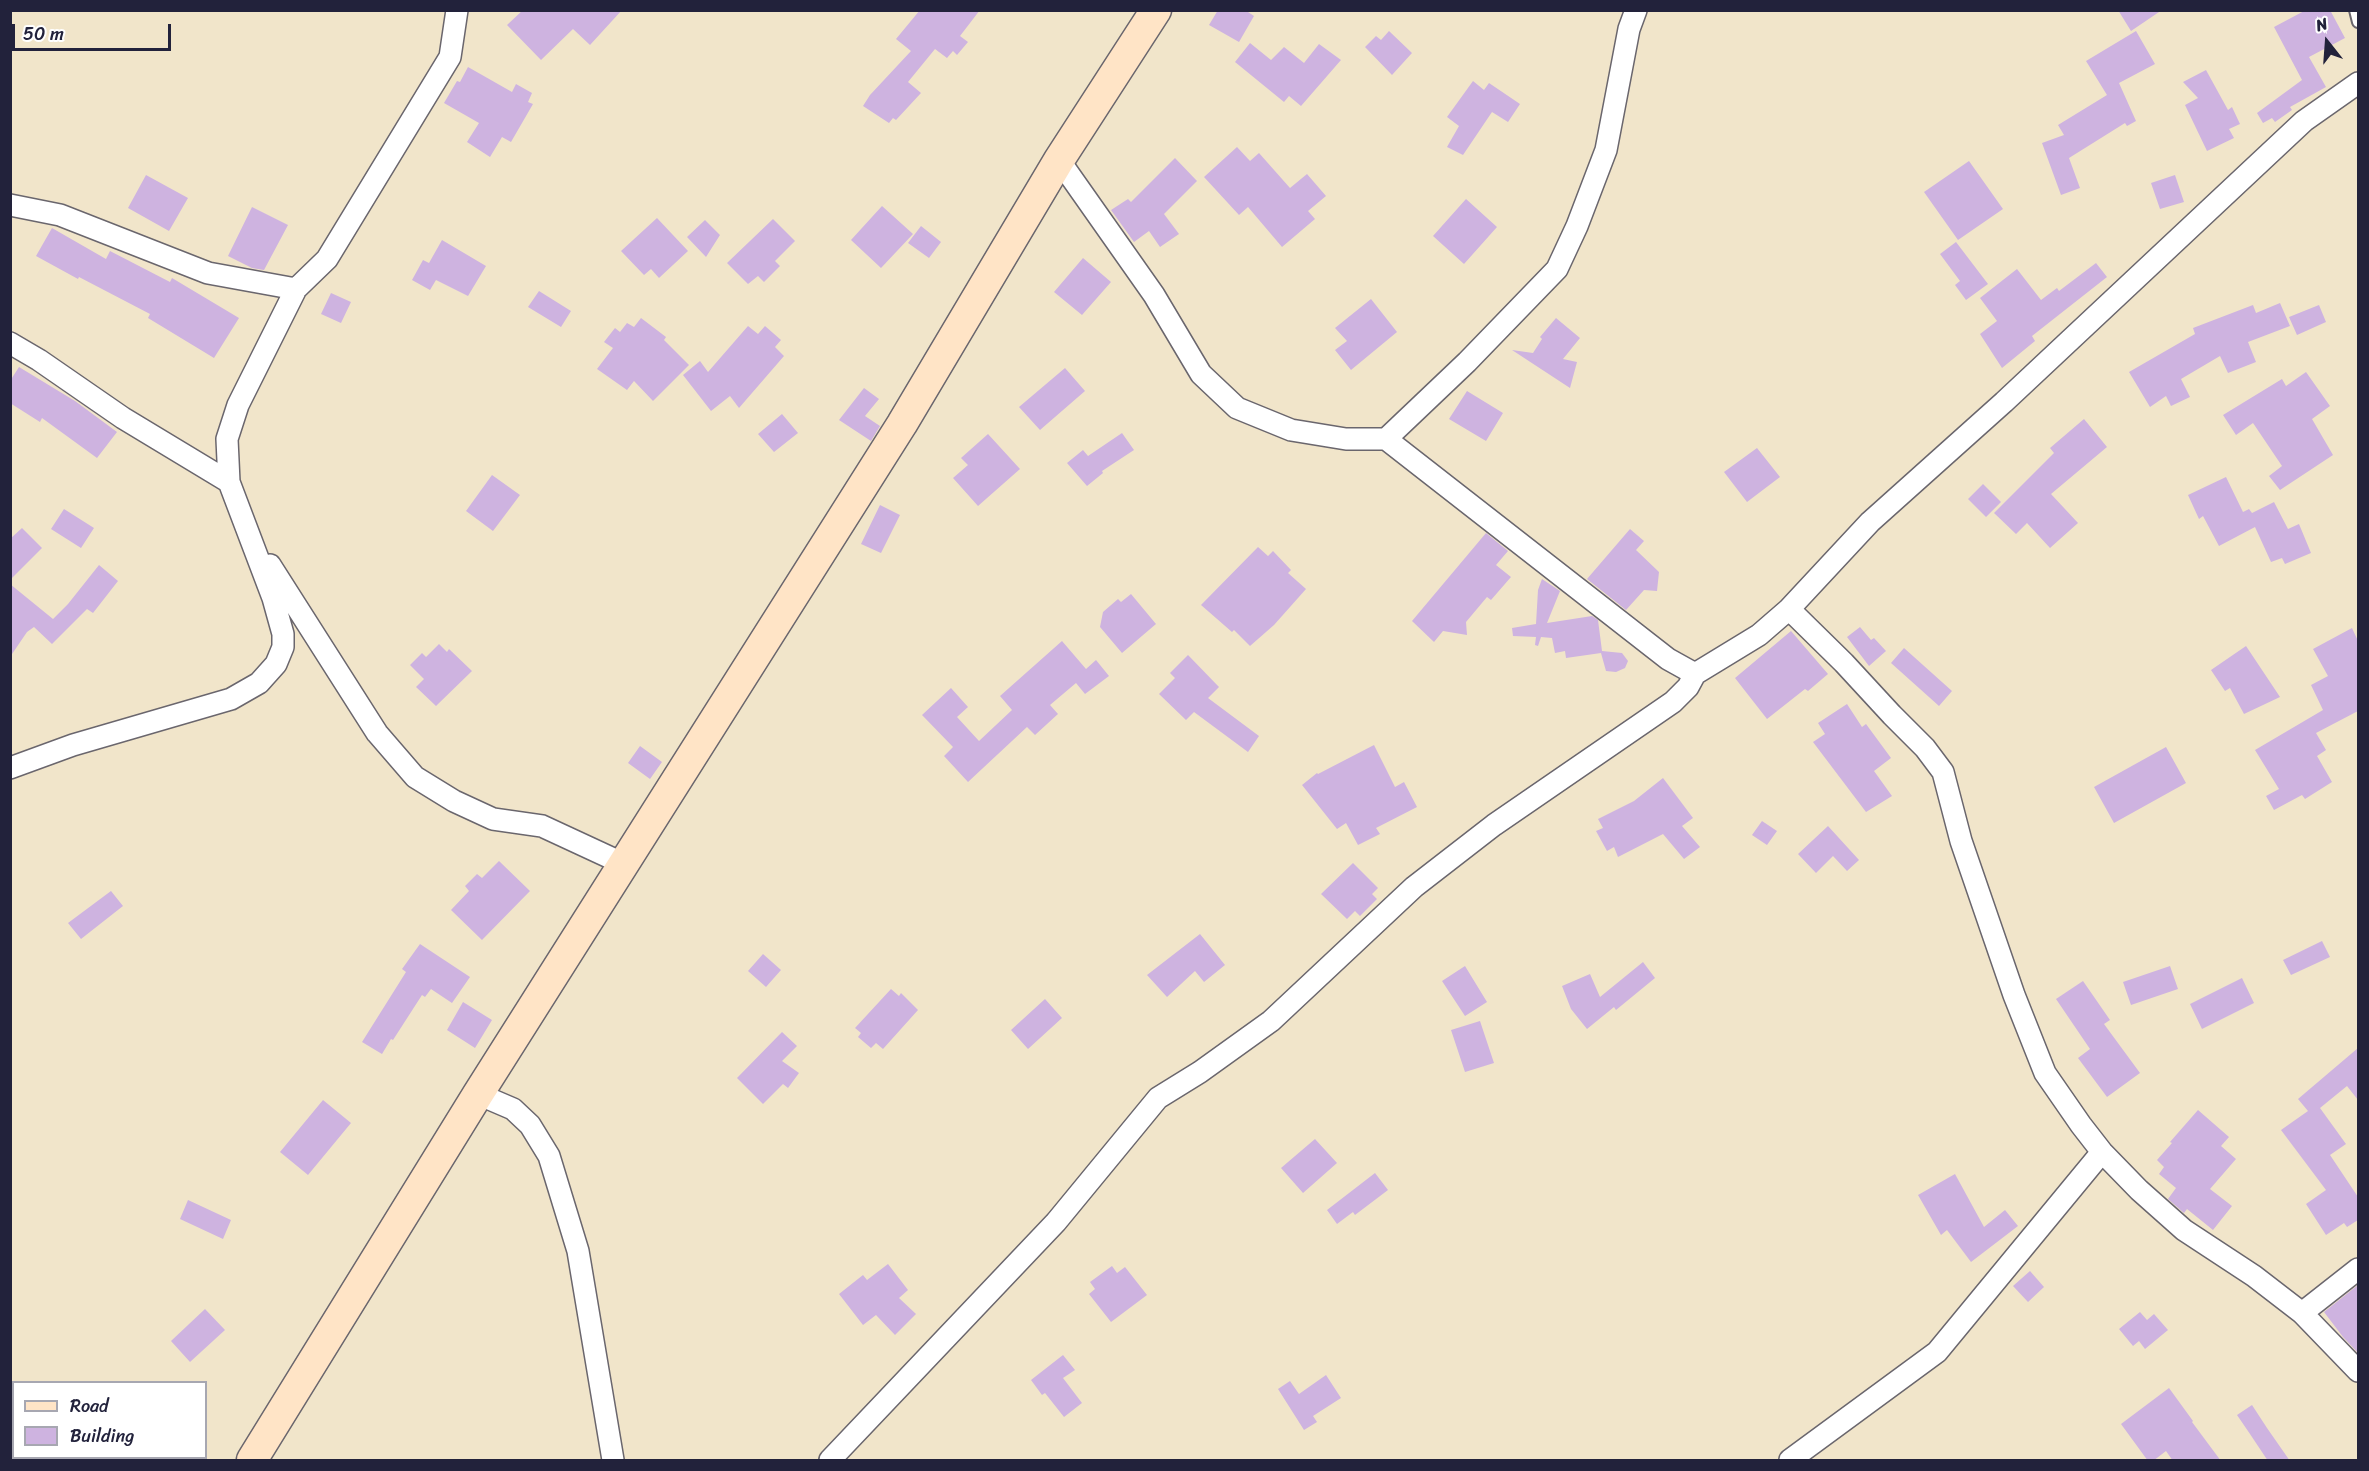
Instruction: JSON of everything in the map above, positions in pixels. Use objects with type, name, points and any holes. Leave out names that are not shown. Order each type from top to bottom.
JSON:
[{"type":"street","points":[[10,768],[74,745],[231,699],[259,683],[276,664],[283,647],[283,633],[273,598],[229,482],[227,439],[238,405],[296,289],[327,259],[450,57],[457,10]]},
{"type":"street","points":[[252,1461],[478,1094],[902,424],[1059,160],[1156,10]]},
{"type":"street","points":[[1386,439],[1467,362],[1557,269],[1577,226],[1606,150],[1629,29],[1636,10]]},
{"type":"street","points":[[830,1461],[1056,1222],[1158,1098],[1200,1072],[1271,1021],[1414,887],[1494,825],[1673,702],[1688,687],[1695,674],[1759,635],[1789,609],[1870,522],[2004,402],[2304,121],[2358,83]]},
{"type":"street","points":[[1059,160],[1154,295],[1201,374],[1236,408],[1292,430],[1346,439],[1386,439],[1668,659],[1695,674]]},
{"type":"street","points":[[10,205],[60,215],[208,273],[296,289]]},
{"type":"street","points":[[10,344],[39,360],[123,418],[229,482]]},
{"type":"street","points":[[249,532],[377,733],[415,777],[454,801],[493,819],[542,826],[624,864]]},
{"type":"street","points":[[1789,609],[1925,748],[1943,772],[1961,841],[2014,995],[2045,1072],[2081,1125],[2102,1152],[2139,1190],[2184,1230],[2254,1276],[2302,1313],[2358,1371]]},
{"type":"street","points":[[283,647],[315,635]]},
{"type":"street","points":[[478,1094],[513,1109],[530,1125],[549,1156],[578,1251],[613,1461]]},
{"type":"street","points":[[1790,1461],[1937,1352],[2102,1152]]},
{"type":"street","points":[[2302,1313],[2358,1269]]},
{"type":"lane","points":[[2355,10],[2358,22]]},
{"type":"building","points":[[523,10],[622,10],[590,45],[573,29],[541,60],[507,25]]},
{"type":"building","points":[[920,10],[980,10],[960,36],[968,42],[957,55],[953,51],[947,58],[935,49],[908,82],[921,93],[896,120],[893,118],[889,123],[863,106],[870,95],[911,51],[896,39]]},
{"type":"building","points":[[1218,10],[1245,10],[1254,16],[1239,42],[1209,25]]},
{"type":"building","points":[[2118,10],[2162,10],[2131,31]]},
{"type":"building","points":[[2306,10],[2330,10],[2345,38],[2309,57],[2326,87],[2290,107],[2292,110],[2275,122],[2272,118],[2263,123],[2257,113],[2302,80],[2274,27]]},
{"type":"building","points":[[1389,31],[1412,53],[1392,75],[1365,47],[1376,36],[1381,40]]},
{"type":"building","points":[[2136,31],[2155,64],[2119,83],[2136,121],[2127,126],[2125,123],[2069,158],[2080,188],[2061,195],[2042,143],[2064,135],[2058,125],[2107,95],[2086,61]]},
{"type":"building","points":[[1250,43],[1271,60],[1284,47],[1304,63],[1319,44],[1341,60],[1301,106],[1289,96],[1284,102],[1235,62]]},
{"type":"building","points":[[468,67],[512,92],[516,84],[532,93],[528,102],[533,104],[511,142],[502,137],[490,157],[467,142],[479,123],[444,103]]},
{"type":"building","points":[[2206,70],[2228,110],[2232,107],[2240,124],[2229,129],[2234,138],[2207,151],[2185,105],[2198,98],[2183,82]]},
{"type":"building","points":[[1473,81],[1484,90],[1489,83],[1520,104],[1508,122],[1492,112],[1463,155],[1447,147],[1459,126],[1447,117]]},
{"type":"building","points":[[1237,147],[1250,161],[1259,153],[1290,188],[1307,174],[1326,196],[1308,211],[1315,219],[1282,247],[1248,207],[1239,215],[1204,177]]},
{"type":"building","points":[[1175,158],[1197,181],[1164,214],[1179,234],[1160,247],[1149,231],[1134,242],[1111,210],[1128,199],[1131,202]]},
{"type":"building","points":[[1969,161],[2003,209],[1958,240],[1924,192]]},
{"type":"building","points":[[146,175],[188,198],[169,231],[128,208]]},
{"type":"building","points":[[2175,175],[2184,202],[2160,209],[2151,183]]},
{"type":"building","points":[[1466,199],[1497,227],[1464,264],[1433,236]]},
{"type":"building","points":[[882,206],[913,234],[881,268],[851,240]]},
{"type":"building","points":[[252,207],[288,225],[264,270],[252,268],[228,256]]},
{"type":"building","points":[[657,218],[688,251],[659,278],[651,269],[644,275],[621,251]]},
{"type":"building","points":[[773,219],[795,241],[775,261],[780,266],[764,282],[758,276],[748,284],[727,263]]},
{"type":"building","points":[[705,220],[720,235],[706,257],[687,237]]},
{"type":"building","points":[[921,226],[941,242],[929,258],[908,243]]},
{"type":"building","points":[[52,228],[106,259],[110,251],[170,282],[172,278],[239,318],[214,358],[148,318],[150,314],[36,256]]},
{"type":"building","points":[[442,240],[486,266],[468,296],[436,280],[430,290],[412,280],[423,260],[429,263]]},
{"type":"building","points":[[1956,242],[1988,284],[1966,300],[1955,285],[1960,281],[1940,254]]},
{"type":"building","points":[[1083,258],[1111,282],[1082,315],[1054,292]]},
{"type":"building","points":[[2096,263],[2107,277],[2032,336],[2035,341],[2002,368],[1980,334],[1997,321],[1980,298],[2017,269],[2041,300],[2057,288],[2059,291]]},
{"type":"building","points":[[539,291],[571,311],[561,327],[528,307]]},
{"type":"building","points":[[331,293],[351,302],[341,323],[321,314]]},
{"type":"building","points":[[1371,299],[1397,332],[1351,370],[1335,350],[1347,341],[1335,328]]},
{"type":"building","points":[[2280,303],[2290,326],[2248,342],[2256,362],[2228,373],[2220,356],[2181,379],[2190,397],[2171,406],[2166,396],[2150,407],[2129,372],[2195,334],[2193,328],[2253,305],[2256,313]]},
{"type":"building","points":[[2319,305],[2326,322],[2297,335],[2289,317]]},
{"type":"building","points":[[641,318],[666,337],[664,340],[689,365],[653,401],[634,381],[627,390],[597,369],[613,348],[604,342],[615,328],[620,332],[627,323],[634,327]]},
{"type":"building","points":[[1556,318],[1580,338],[1563,359],[1577,362],[1570,388],[1512,350],[1533,353],[1542,339],[1540,337]]},
{"type":"building","points":[[748,326],[758,334],[765,326],[781,340],[775,347],[784,356],[739,408],[730,396],[711,411],[683,375],[700,361],[708,372]]},
{"type":"building","points":[[19,367],[75,401],[117,432],[97,458],[42,418],[40,422],[10,403],[10,381]]},
{"type":"building","points":[[1065,368],[1085,391],[1040,430],[1019,407]]},
{"type":"building","points":[[2306,372],[2330,406],[2312,419],[2333,455],[2280,490],[2269,476],[2282,466],[2253,423],[2236,435],[2223,415],[2282,379],[2286,386]]},
{"type":"building","points":[[864,388],[879,399],[865,416],[880,426],[871,441],[839,420]]},
{"type":"building","points":[[1467,391],[1503,413],[1486,441],[1449,419]]},
{"type":"building","points":[[782,414],[798,433],[774,452],[758,434]]},
{"type":"building","points":[[2084,419],[2107,447],[2051,494],[2078,523],[2050,548],[2027,523],[2016,534],[1994,513],[2054,453],[2050,448]]},
{"type":"building","points":[[1122,433],[1134,450],[1102,471],[1103,473],[1087,486],[1067,463],[1083,450],[1088,456]]},
{"type":"building","points":[[988,434],[1020,469],[978,506],[953,478],[968,465],[961,458]]},
{"type":"building","points":[[1757,448],[1780,477],[1747,502],[1724,472]]},
{"type":"building","points":[[492,475],[520,495],[493,531],[466,511]]},
{"type":"building","points":[[2226,477],[2243,512],[2249,509],[2252,513],[2274,502],[2288,529],[2299,524],[2311,553],[2285,564],[2282,558],[2271,562],[2255,527],[2219,546],[2203,516],[2199,519],[2188,495]]},
{"type":"building","points":[[1983,484],[2001,502],[1986,517],[1968,499]]},
{"type":"building","points":[[880,505],[900,515],[881,553],[861,544]]},
{"type":"building","points":[[64,509],[94,528],[81,548],[51,529]]},
{"type":"building","points":[[22,528],[42,548],[10,580],[10,539]]},
{"type":"building","points":[[1630,529],[1644,541],[1636,550],[1659,572],[1657,591],[1644,590],[1626,610],[1587,579]]},
{"type":"building","points":[[1486,533],[1508,551],[1496,565],[1511,577],[1491,600],[1487,597],[1466,622],[1467,635],[1443,631],[1434,642],[1412,621]]},
{"type":"building","points":[[1258,547],[1268,556],[1273,551],[1291,570],[1288,573],[1306,589],[1274,625],[1250,646],[1234,630],[1232,632],[1201,605]]},
{"type":"building","points":[[99,565],[118,581],[93,613],[87,609],[52,644],[34,627],[27,632],[10,657],[10,584],[53,619]]},
{"type":"building","points":[[1542,579],[1560,591],[1547,623],[1592,616],[1598,620],[1602,651],[1622,653],[1628,661],[1625,668],[1616,672],[1606,671],[1601,653],[1566,658],[1565,651],[1555,653],[1552,638],[1541,637],[1538,646],[1535,645],[1536,637],[1513,636],[1512,628],[1536,624],[1538,590]]},
{"type":"building","points":[[1131,594],[1156,624],[1122,653],[1100,627],[1103,612],[1118,599],[1121,602]]},
{"type":"building","points":[[1860,627],[1871,640],[1874,638],[1886,651],[1869,666],[1847,637]]},
{"type":"building","points":[[2352,628],[2358,641],[2358,711],[2316,733],[2326,750],[2317,756],[2332,782],[2305,799],[2302,795],[2274,810],[2266,796],[2279,789],[2255,750],[2323,710],[2311,685],[2328,676],[2313,649]]},
{"type":"building","points":[[1791,631],[1828,674],[1808,691],[1805,689],[1767,719],[1735,678]]},
{"type":"building","points":[[1062,641],[1086,669],[1096,660],[1109,676],[1085,694],[1076,683],[1050,705],[1058,714],[1035,735],[1027,727],[968,782],[944,756],[953,747],[922,715],[951,688],[968,707],[957,717],[979,741],[1012,710],[1000,696]]},
{"type":"building","points":[[439,644],[447,652],[449,649],[472,671],[436,706],[416,687],[424,679],[410,665],[422,653],[426,657]]},
{"type":"building","points":[[2246,646],[2280,697],[2244,714],[2230,688],[2225,691],[2211,670]]},
{"type":"building","points":[[1904,648],[1952,691],[1939,706],[1891,663]]},
{"type":"building","points":[[1188,655],[1219,687],[1208,698],[1259,736],[1248,752],[1194,712],[1186,720],[1159,694],[1175,678],[1170,673]]},
{"type":"building","points":[[1847,704],[1862,727],[1866,724],[1891,758],[1874,771],[1892,796],[1866,812],[1813,742],[1825,734],[1818,723]]},
{"type":"building","points":[[1374,745],[1395,787],[1404,782],[1417,807],[1376,828],[1380,834],[1358,845],[1346,823],[1337,829],[1302,785],[1317,773]]},
{"type":"building","points":[[640,746],[662,762],[650,779],[628,763]]},
{"type":"building","points":[[2166,747],[2186,783],[2114,823],[2094,787]]},
{"type":"building","points":[[1663,778],[1693,818],[1682,826],[1700,847],[1684,859],[1663,834],[1618,857],[1614,847],[1607,851],[1596,831],[1603,828],[1598,819],[1634,801]]},
{"type":"building","points":[[1762,821],[1777,831],[1767,845],[1752,835]]},
{"type":"building","points":[[1828,826],[1859,860],[1847,871],[1833,856],[1816,873],[1798,854]]},
{"type":"building","points":[[499,861],[530,891],[482,940],[451,910],[469,891],[465,886],[477,874],[482,878]]},
{"type":"building","points":[[1353,863],[1378,888],[1372,894],[1377,899],[1360,916],[1355,911],[1347,919],[1321,894]]},
{"type":"building","points":[[111,891],[123,906],[81,939],[68,923]]},
{"type":"building","points":[[1200,934],[1225,965],[1204,982],[1195,971],[1167,997],[1147,975]]},
{"type":"building","points":[[2322,941],[2330,957],[2291,975],[2283,960]]},
{"type":"building","points":[[420,944],[470,977],[452,1003],[431,989],[425,997],[422,995],[382,1054],[362,1042],[406,972],[402,969]]},
{"type":"building","points":[[763,954],[781,970],[766,987],[748,971]]},
{"type":"building","points":[[1643,962],[1655,978],[1616,1010],[1614,1007],[1587,1029],[1571,1009],[1562,986],[1590,974],[1600,997]]},
{"type":"building","points":[[1465,966],[1487,1002],[1465,1016],[1442,981]]},
{"type":"building","points":[[2170,966],[2178,989],[2131,1005],[2123,982]]},
{"type":"building","points":[[2242,978],[2254,1003],[2202,1029],[2190,1004]]},
{"type":"building","points":[[2083,981],[2110,1020],[2104,1024],[2140,1073],[2107,1097],[2078,1058],[2090,1049],[2056,999]]},
{"type":"building","points":[[891,989],[899,996],[901,993],[918,1010],[883,1049],[876,1043],[871,1048],[858,1037],[861,1033],[855,1028]]},
{"type":"building","points":[[1045,999],[1062,1018],[1028,1049],[1011,1030]]},
{"type":"building","points":[[463,1002],[492,1020],[475,1048],[447,1030]]},
{"type":"building","points":[[1480,1021],[1494,1063],[1465,1072],[1451,1030]]},
{"type":"building","points":[[782,1032],[797,1046],[782,1061],[799,1073],[788,1088],[783,1084],[763,1104],[737,1078]]},
{"type":"building","points":[[2358,1048],[2358,1100],[2347,1086],[2320,1108],[2346,1144],[2330,1155],[2358,1197],[2358,1220],[2347,1227],[2344,1223],[2326,1235],[2306,1204],[2326,1190],[2281,1130],[2308,1111],[2298,1099]]},
{"type":"building","points":[[323,1100],[351,1123],[308,1175],[280,1152]]},
{"type":"building","points":[[2198,1110],[2229,1137],[2221,1146],[2236,1159],[2210,1189],[2232,1206],[2213,1230],[2187,1209],[2184,1213],[2168,1199],[2176,1188],[2159,1174],[2164,1167],[2157,1160]]},
{"type":"building","points":[[1315,1139],[1337,1163],[1303,1193],[1281,1168]]},
{"type":"building","points":[[1375,1173],[1388,1190],[1355,1215],[1353,1212],[1337,1224],[1327,1210]]},
{"type":"building","points":[[1955,1174],[1984,1227],[2005,1210],[2018,1226],[1971,1262],[1947,1230],[1941,1235],[1918,1195]]},
{"type":"building","points":[[188,1200],[231,1220],[223,1239],[180,1219]]},
{"type":"building","points":[[888,1264],[908,1290],[899,1298],[916,1314],[895,1335],[876,1315],[863,1325],[839,1294],[863,1275],[867,1280]]},
{"type":"building","points":[[1112,1266],[1117,1273],[1125,1267],[1147,1295],[1111,1322],[1089,1294],[1095,1289],[1090,1282]]},
{"type":"building","points":[[2030,1271],[2044,1287],[2028,1302],[2013,1286]]},
{"type":"building","points":[[2358,1285],[2358,1353],[2324,1312]]},
{"type":"building","points":[[205,1309],[225,1330],[190,1362],[171,1341]]},
{"type":"building","points":[[2140,1312],[2147,1320],[2154,1314],[2168,1330],[2145,1349],[2139,1341],[2133,1346],[2119,1329]]},
{"type":"building","points":[[1063,1355],[1075,1370],[1063,1378],[1082,1403],[1064,1417],[1031,1380]]},
{"type":"building","points":[[1326,1375],[1341,1398],[1313,1416],[1317,1422],[1304,1430],[1278,1389],[1290,1381],[1299,1394]]},
{"type":"building","points":[[2169,1388],[2221,1461],[2173,1461],[2166,1451],[2153,1461],[2148,1461],[2121,1424]]},
{"type":"building","points":[[2252,1405],[2290,1461],[2268,1461],[2237,1415]]}]
